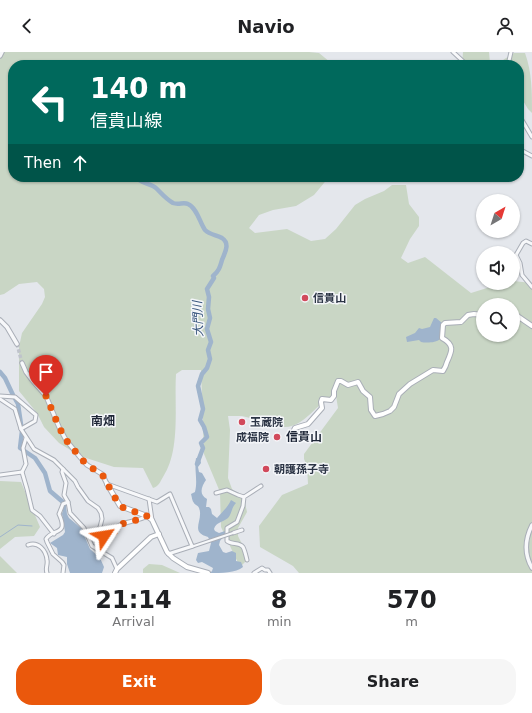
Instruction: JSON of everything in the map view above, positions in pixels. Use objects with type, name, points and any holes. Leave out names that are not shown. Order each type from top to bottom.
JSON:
[{"type":"main road","points":[[292,434],[296,428],[308,424],[316,414],[320,413],[322,408],[322,399],[331,400],[334,396],[334,391],[338,381],[342,381],[348,385],[358,382],[363,391],[370,397],[371,410],[375,416],[390,411],[394,407],[399,394],[410,384],[432,370],[443,371],[445,368],[451,356],[451,347],[447,341],[442,338],[443,325],[445,323],[460,322],[468,315],[476,314]]},
{"type":"main road","points":[[520,318],[532,326]]},
{"type":"main road","points":[[107,484],[117,503],[121,507],[147,516],[152,520],[168,554],[182,564],[208,573]]},
{"type":"main road","points":[[116,571],[151,537],[159,534]]},
{"type":"street","points":[[0,56],[2,52]]},
{"type":"street","points":[[453,52],[462,60]]},
{"type":"street","points":[[524,124],[532,138]]},
{"type":"street","points":[[532,244],[526,241],[516,254],[520,263],[522,274],[532,287]]},
{"type":"street","points":[[0,320],[7,327],[17,344]]},
{"type":"street","points":[[22,363],[26,372],[46,396],[66,440],[87,465],[102,474],[107,484],[157,502],[170,494],[193,546]]},
{"type":"street","points":[[0,396],[15,397],[36,415],[35,421],[21,429]]},
{"type":"street","points":[[0,399],[15,409],[21,429],[34,449],[54,460],[75,481],[88,501],[98,508],[102,519],[100,527],[104,536],[106,537],[113,535],[118,525],[122,523],[147,516]]},
{"type":"street","points":[[26,438],[23,448],[26,464],[22,472],[32,510],[40,516],[54,534]]},
{"type":"street","points":[[62,469],[66,483],[64,495],[68,502],[70,513],[84,528],[92,546],[112,558],[116,571]]},
{"type":"street","points":[[0,475],[22,472]]},
{"type":"street","points":[[244,497],[261,486]]},
{"type":"street","points":[[216,493],[227,490],[244,497]]},
{"type":"street","points":[[244,497],[243,506],[237,522],[227,528],[227,541],[230,544],[240,544],[247,560]]},
{"type":"street","points":[[149,499],[152,520]]},
{"type":"street","points":[[64,573],[64,565],[56,558],[47,542],[48,536],[54,534],[62,527],[59,514],[64,504],[68,502]]},
{"type":"street","points":[[532,525],[527,536],[526,549],[528,561],[532,568]]},
{"type":"street","points":[[168,554],[242,530]]},
{"type":"street","points":[[28,545],[37,544],[43,550],[47,559],[47,573]]},
{"type":"street","points":[[254,573],[262,568],[268,570],[270,573]]},
{"type":"green space","points":[[0,52],[319,53],[328,60],[8,60],[8,182],[325,182],[314,195],[296,206],[273,210],[259,215],[249,228],[255,233],[287,229],[311,241],[325,239],[336,229],[355,205],[365,199],[384,191],[392,185],[406,185],[409,204],[419,217],[419,226],[410,239],[401,258],[408,263],[425,257],[471,293],[481,290],[520,290],[520,282],[532,283],[532,573],[299,573],[293,566],[260,547],[259,526],[282,495],[308,484],[307,466],[304,459],[304,454],[338,408],[336,396],[323,403],[305,419],[292,426],[285,427],[242,416],[228,416],[230,430],[228,478],[232,489],[245,503],[247,512],[238,528],[238,536],[249,558],[240,567],[221,527],[220,492],[204,454],[201,370],[182,370],[176,374],[176,427],[172,454],[169,466],[158,485],[153,488],[143,468],[114,467],[80,456],[59,443],[44,427],[37,413],[19,391],[19,347],[22,333],[42,304],[45,297],[44,289],[37,282],[19,284],[0,295]]},
{"type":"green space","points":[[463,52],[489,52],[490,60],[462,60]]},
{"type":"green space","points":[[514,53],[525,53],[527,60],[532,90],[532,113],[524,102],[524,60],[503,60]]},
{"type":"green space","points":[[0,481],[21,482],[40,527],[34,536],[15,537],[0,549]]},
{"type":"green space","points":[[0,556],[17,573],[0,573]]},
{"type":"green space","points":[[149,564],[162,565],[180,573],[143,573],[143,569]]},
{"type":"water","points":[[434,318],[442,323],[440,339],[426,343],[419,340],[407,342],[406,337],[415,333],[419,328],[422,329],[430,327]]},
{"type":"water","points":[[196,458],[200,459],[201,463],[198,467],[199,472],[202,473],[206,480],[202,487],[202,495],[207,499],[206,507],[211,509],[212,514],[217,518],[231,500],[236,503],[228,518],[218,524],[214,529],[219,533],[225,531],[226,533],[219,545],[223,552],[226,553],[232,551],[236,553],[236,561],[241,562],[243,567],[240,569],[228,572],[210,573],[213,568],[202,562],[198,563],[196,560],[198,553],[209,551],[211,543],[208,537],[199,532],[199,507],[194,504],[191,494],[195,492],[196,488]]},
{"type":"water","points":[[64,505],[66,505],[69,518],[81,528],[90,549],[100,558],[104,567],[102,573],[70,573],[67,564],[67,557],[58,555],[57,548],[50,543],[63,535],[65,532],[62,514]]},
{"type":"waterway","name":"大門川","points":[[142,182],[155,187],[173,203],[186,203],[191,206],[196,212],[205,230],[222,238],[226,243],[226,249],[220,267],[213,276],[214,278],[207,289],[210,318],[207,329],[211,342],[208,350],[210,359],[207,368],[202,374],[198,386],[203,409],[200,420],[207,437],[201,443],[203,448],[197,464]]},
{"type":"waterway","points":[[0,372],[5,378],[18,404],[22,431],[20,448],[35,458],[45,473],[50,491],[64,503]]},
{"type":"waterway","points":[[0,537],[18,525],[32,526]]},
{"type":"tunnel","points":[[17,344],[22,363]]},
{"type":"place","name":"信貴山","points":[[305,298]]},
{"type":"place","name":"玉蔵院","points":[[242,422]]},
{"type":"place","name":"成福院","points":[[277,437]]},
{"type":"place","name":"朝護孫子寺","points":[[266,469]]},
{"type":"district","name":"南畑","points":[[103,421]]},
{"type":"district","name":"信貴山","points":[[304,437]]},
{"type":"route","points":[[46,396],[66,440],[87,465],[102,474],[117,503],[121,507],[147,516],[122,523],[118,525],[113,535],[110,537],[104,536]]}]
